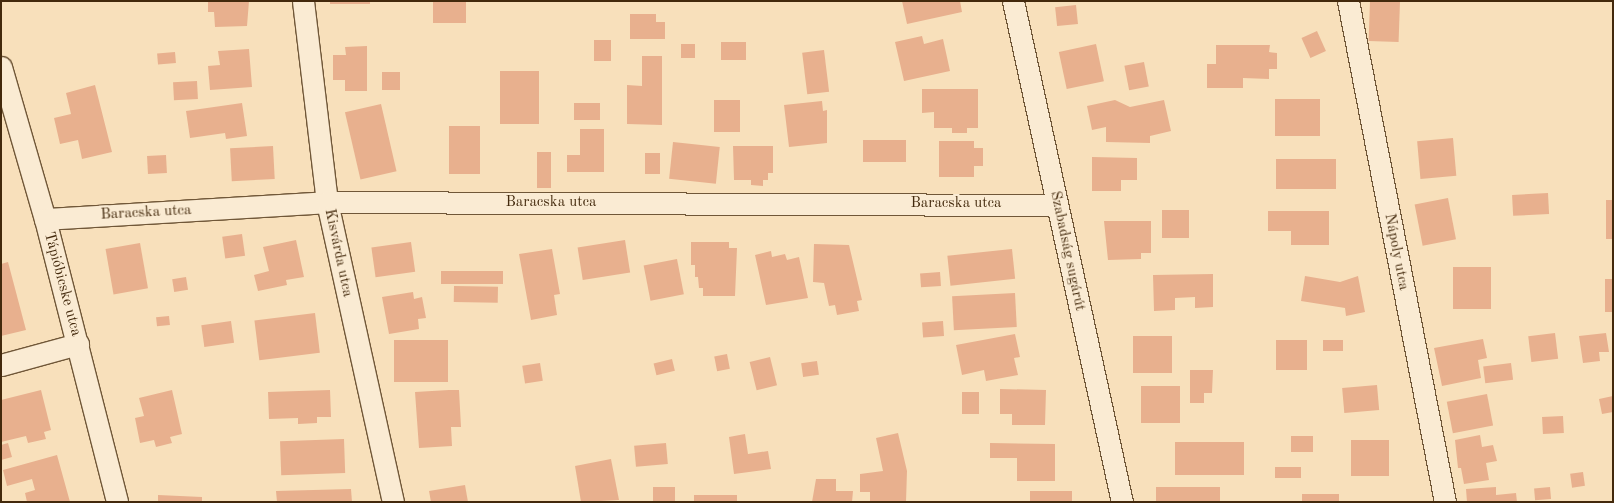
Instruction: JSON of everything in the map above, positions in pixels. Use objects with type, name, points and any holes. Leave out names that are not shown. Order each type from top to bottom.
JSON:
[{"type":"street","name":"Kisvárda utca","points":[[303,1],[327,202],[392,502]]},
{"type":"street","name":"Szabadság sugárút","points":[[1013,1],[1122,502]]},
{"type":"street","name":"Nápoly utca","points":[[1348,1],[1445,502]]},
{"type":"street","name":"Tápióbicske utca","points":[[1,67],[45,219],[117,502]]},
{"type":"street","name":"Baracska utca","points":[[45,219],[327,202],[1057,205]]},
{"type":"street","points":[[1,365],[78,344]]},
{"type":"building","points":[[208,1],[249,1],[247,26],[215,27],[214,12],[208,12]]},
{"type":"building","points":[[330,1],[370,1],[370,4],[330,4]]},
{"type":"building","points":[[433,1],[466,1],[466,23],[433,23]]},
{"type":"building","points":[[902,1],[960,1],[962,12],[907,24]]},
{"type":"building","points":[[1370,1],[1400,2],[1399,42],[1369,41]]},
{"type":"building","points":[[1076,5],[1078,24],[1057,26],[1055,7]]},
{"type":"building","points":[[630,14],[656,14],[656,22],[665,22],[665,39],[630,39]]},
{"type":"building","points":[[1317,31],[1326,51],[1310,58],[1301,38]]},
{"type":"building","points":[[922,36],[924,44],[943,39],[950,71],[904,81],[895,42]]},
{"type":"building","points":[[594,40],[611,40],[611,61],[594,61]]},
{"type":"building","points":[[721,42],[746,42],[746,60],[721,60]]},
{"type":"building","points":[[681,44],[695,44],[695,58],[681,58]]},
{"type":"building","points":[[1096,44],[1104,81],[1067,89],[1059,52]]},
{"type":"building","points":[[1216,45],[1270,45],[1269,52],[1277,53],[1277,69],[1269,69],[1269,79],[1243,78],[1243,88],[1207,88],[1207,64],[1216,64]]},
{"type":"building","points":[[367,46],[367,91],[345,91],[345,80],[333,80],[333,55],[346,55],[345,47]]},
{"type":"building","points":[[249,49],[252,87],[210,90],[208,66],[220,65],[218,51]]},
{"type":"building","points":[[824,50],[829,92],[807,94],[802,53]]},
{"type":"building","points":[[175,52],[176,63],[158,65],[157,54]]},
{"type":"building","points":[[642,56],[662,56],[662,125],[627,124],[627,85],[642,86]]},
{"type":"building","points":[[1144,62],[1149,87],[1129,90],[1124,66]]},
{"type":"building","points":[[500,71],[539,71],[539,124],[500,124]]},
{"type":"building","points":[[382,72],[400,72],[400,90],[382,90]]},
{"type":"building","points":[[197,81],[198,99],[174,100],[173,82]]},
{"type":"building","points":[[95,85],[112,152],[82,159],[78,140],[60,144],[54,118],[71,114],[66,93]]},
{"type":"building","points":[[922,89],[978,89],[978,128],[967,128],[967,133],[952,133],[952,128],[934,128],[934,112],[922,113]]},
{"type":"building","points":[[1275,99],[1320,99],[1320,136],[1275,136]]},
{"type":"building","points":[[714,100],[740,100],[740,132],[714,132]]},
{"type":"building","points":[[1115,100],[1130,107],[1164,100],[1171,131],[1150,136],[1150,143],[1106,142],[1106,127],[1092,130],[1087,106]]},
{"type":"building","points":[[822,101],[823,111],[827,110],[827,143],[789,147],[784,105]]},
{"type":"building","points":[[242,103],[247,136],[226,139],[225,133],[190,138],[186,111]]},
{"type":"building","points":[[574,103],[600,103],[600,120],[574,120]]},
{"type":"building","points":[[381,104],[397,171],[360,180],[345,112]]},
{"type":"building","points":[[449,126],[480,126],[480,174],[449,174]]},
{"type":"building","points":[[580,129],[604,129],[604,172],[567,172],[567,155],[580,155]]},
{"type":"building","points":[[1453,138],[1456,176],[1420,179],[1417,141]]},
{"type":"building","points":[[863,140],[906,140],[906,162],[863,162]]},
{"type":"building","points":[[939,141],[974,141],[974,148],[983,148],[983,166],[974,166],[974,177],[939,177]]},
{"type":"building","points":[[673,142],[720,147],[716,184],[669,179]]},
{"type":"building","points":[[273,146],[275,179],[232,181],[230,148]]},
{"type":"building","points":[[733,146],[773,146],[773,173],[768,173],[768,180],[763,180],[763,186],[751,185],[751,180],[734,180]]},
{"type":"building","points":[[537,152],[551,152],[551,188],[537,188]]},
{"type":"building","points":[[645,153],[660,153],[660,174],[645,174]]},
{"type":"building","points":[[166,155],[167,173],[148,174],[147,156]]},
{"type":"building","points":[[1092,157],[1137,158],[1137,180],[1121,180],[1121,191],[1092,191]]},
{"type":"building","points":[[1276,159],[1336,159],[1336,189],[1276,189]]},
{"type":"building","points":[[1548,193],[1549,214],[1513,216],[1512,195]]},
{"type":"building","points":[[1448,198],[1456,239],[1423,246],[1415,204]]},
{"type":"building","points":[[1606,200],[1613,200],[1613,239],[1606,239]]},
{"type":"building","points":[[1162,210],[1189,210],[1189,238],[1162,238]]},
{"type":"building","points":[[1268,211],[1329,211],[1329,245],[1291,245],[1291,231],[1268,231]]},
{"type":"building","points":[[1104,221],[1151,221],[1151,253],[1141,253],[1141,259],[1108,260]]},
{"type":"building","points":[[242,234],[245,256],[225,259],[222,237]]},
{"type":"building","points":[[296,240],[304,277],[286,280],[287,285],[258,291],[254,275],[269,271],[263,247]]},
{"type":"building","points":[[625,240],[630,273],[583,280],[578,248]]},
{"type":"building","points":[[411,242],[415,272],[376,277],[371,248]]},
{"type":"building","points":[[691,242],[729,242],[729,248],[737,248],[735,296],[703,296],[703,288],[699,288],[698,277],[695,277],[695,265],[691,265]]},
{"type":"building","points":[[140,243],[148,288],[114,294],[106,249]]},
{"type":"building","points":[[814,244],[849,245],[862,300],[857,301],[859,311],[837,315],[835,305],[829,306],[824,283],[813,282]]},
{"type":"building","points":[[552,249],[560,294],[554,295],[557,315],[531,320],[519,254]]},
{"type":"building","points":[[1012,249],[1015,279],[950,286],[947,256]]},
{"type":"building","points":[[771,251],[772,257],[785,254],[787,260],[799,257],[808,298],[766,305],[755,255]]},
{"type":"building","points":[[677,259],[684,294],[650,301],[644,265]]},
{"type":"building","points":[[8,262],[26,330],[1,336],[1,264]]},
{"type":"building","points":[[1453,267],[1491,267],[1491,309],[1453,309]]},
{"type":"building","points":[[441,271],[503,271],[503,284],[441,284]]},
{"type":"building","points":[[940,272],[941,286],[921,287],[920,273]]},
{"type":"building","points":[[1213,274],[1213,307],[1195,308],[1195,297],[1175,298],[1175,310],[1154,311],[1153,275]]},
{"type":"building","points":[[1305,276],[1340,282],[1358,276],[1365,312],[1346,316],[1345,308],[1301,301]]},
{"type":"building","points":[[186,277],[188,290],[174,292],[172,279]]},
{"type":"building","points":[[1605,279],[1613,279],[1613,312],[1605,312]]},
{"type":"building","points":[[454,286],[498,287],[498,303],[454,302]]},
{"type":"building","points":[[413,292],[414,299],[422,297],[426,318],[418,319],[419,329],[389,334],[382,297]]},
{"type":"building","points":[[1015,293],[1017,327],[954,330],[952,296]]},
{"type":"building","points":[[315,313],[320,353],[259,360],[254,320]]},
{"type":"building","points":[[169,316],[170,325],[157,326],[156,317]]},
{"type":"building","points":[[231,321],[234,343],[204,347],[201,325]]},
{"type":"building","points":[[943,321],[944,336],[923,337],[922,322]]},
{"type":"building","points":[[1555,333],[1558,359],[1531,362],[1528,336]]},
{"type":"building","points":[[1606,333],[1609,352],[1599,352],[1600,361],[1583,363],[1579,336]]},
{"type":"building","points":[[1015,334],[1020,357],[1014,358],[1018,375],[986,381],[984,370],[962,375],[956,345]]},
{"type":"building","points":[[1133,336],[1172,336],[1172,373],[1133,373]]},
{"type":"building","points":[[1483,339],[1487,358],[1478,360],[1481,378],[1442,386],[1434,348]]},
{"type":"building","points":[[394,340],[448,340],[448,382],[394,382]]},
{"type":"building","points":[[1276,340],[1307,340],[1307,370],[1276,370]]},
{"type":"building","points":[[1323,340],[1343,340],[1343,351],[1323,351]]},
{"type":"building","points":[[727,354],[730,369],[717,371],[714,356]]},
{"type":"building","points":[[770,357],[777,385],[757,390],[750,362]]},
{"type":"building","points":[[672,359],[675,371],[656,375],[654,364]]},
{"type":"building","points":[[817,361],[819,375],[803,377],[801,363]]},
{"type":"building","points":[[540,363],[543,381],[525,384],[522,366]]},
{"type":"building","points":[[1511,363],[1513,380],[1485,383],[1483,366]]},
{"type":"building","points":[[1190,370],[1213,370],[1212,393],[1204,393],[1204,403],[1190,403]]},
{"type":"building","points":[[1377,385],[1379,410],[1344,413],[1342,388]]},
{"type":"building","points":[[1141,386],[1180,386],[1180,423],[1141,423]]},
{"type":"building","points":[[1000,389],[1046,390],[1045,425],[1012,425],[1012,414],[1000,414]]},
{"type":"building","points":[[41,390],[51,430],[44,432],[46,439],[28,443],[26,436],[1,442],[1,400]]},
{"type":"building","points":[[172,390],[182,434],[170,437],[172,443],[156,447],[154,440],[140,443],[135,418],[144,416],[139,398]]},
{"type":"building","points":[[330,390],[331,417],[317,417],[317,423],[298,424],[298,418],[269,419],[268,392]]},
{"type":"building","points":[[459,390],[461,427],[451,427],[452,446],[419,448],[415,392]]},
{"type":"building","points":[[962,392],[979,392],[979,414],[962,414]]},
{"type":"building","points":[[1487,394],[1493,425],[1453,433],[1447,402]]},
{"type":"building","points":[[1613,396],[1613,412],[1602,414],[1599,399]]},
{"type":"building","points":[[1563,416],[1564,433],[1543,434],[1542,417]]},
{"type":"building","points":[[898,433],[907,471],[906,502],[870,502],[870,492],[860,492],[860,474],[883,471],[876,438]]},
{"type":"building","points":[[745,434],[748,454],[768,451],[771,469],[734,474],[729,437]]},
{"type":"building","points":[[1480,435],[1482,447],[1493,445],[1497,461],[1486,463],[1489,480],[1464,484],[1461,468],[1458,468],[1455,440]]},
{"type":"building","points":[[1291,436],[1313,436],[1313,452],[1291,452]]},
{"type":"building","points":[[344,439],[345,473],[281,475],[280,441]]},
{"type":"building","points":[[1351,440],[1389,440],[1389,476],[1351,476]]},
{"type":"building","points":[[1175,442],[1244,442],[1244,475],[1175,475]]},
{"type":"building","points":[[8,443],[12,457],[1,460],[1,445]]},
{"type":"building","points":[[666,443],[668,464],[636,467],[634,446]]},
{"type":"building","points":[[990,443],[1055,444],[1055,481],[1017,481],[1017,458],[990,458]]},
{"type":"building","points":[[57,455],[70,502],[27,502],[25,493],[35,490],[32,479],[7,486],[3,470]]},
{"type":"building","points":[[611,459],[619,500],[581,502],[575,466]]},
{"type":"building","points":[[1275,467],[1301,467],[1301,478],[1275,478]]},
{"type":"building","points":[[1583,472],[1585,486],[1572,488],[1570,474]]},
{"type":"building","points":[[816,479],[836,479],[836,491],[853,491],[852,502],[812,502]]},
{"type":"building","points":[[465,485],[468,502],[431,502],[429,491]]},
{"type":"building","points":[[653,487],[675,487],[675,502],[653,502]]},
{"type":"building","points":[[1156,487],[1220,487],[1220,502],[1156,502]]},
{"type":"building","points":[[1496,487],[1496,495],[1516,493],[1517,502],[1467,502],[1466,489]]},
{"type":"building","points":[[1550,487],[1551,499],[1535,500],[1534,488]]},
{"type":"building","points":[[351,489],[352,502],[277,502],[276,491]]},
{"type":"building","points":[[1030,491],[1072,491],[1072,502],[1030,502]]},
{"type":"building","points":[[1302,494],[1339,494],[1339,502],[1302,502]]},
{"type":"building","points":[[158,495],[202,497],[202,502],[158,502]]},
{"type":"building","points":[[694,495],[737,495],[737,502],[694,502]]}]
